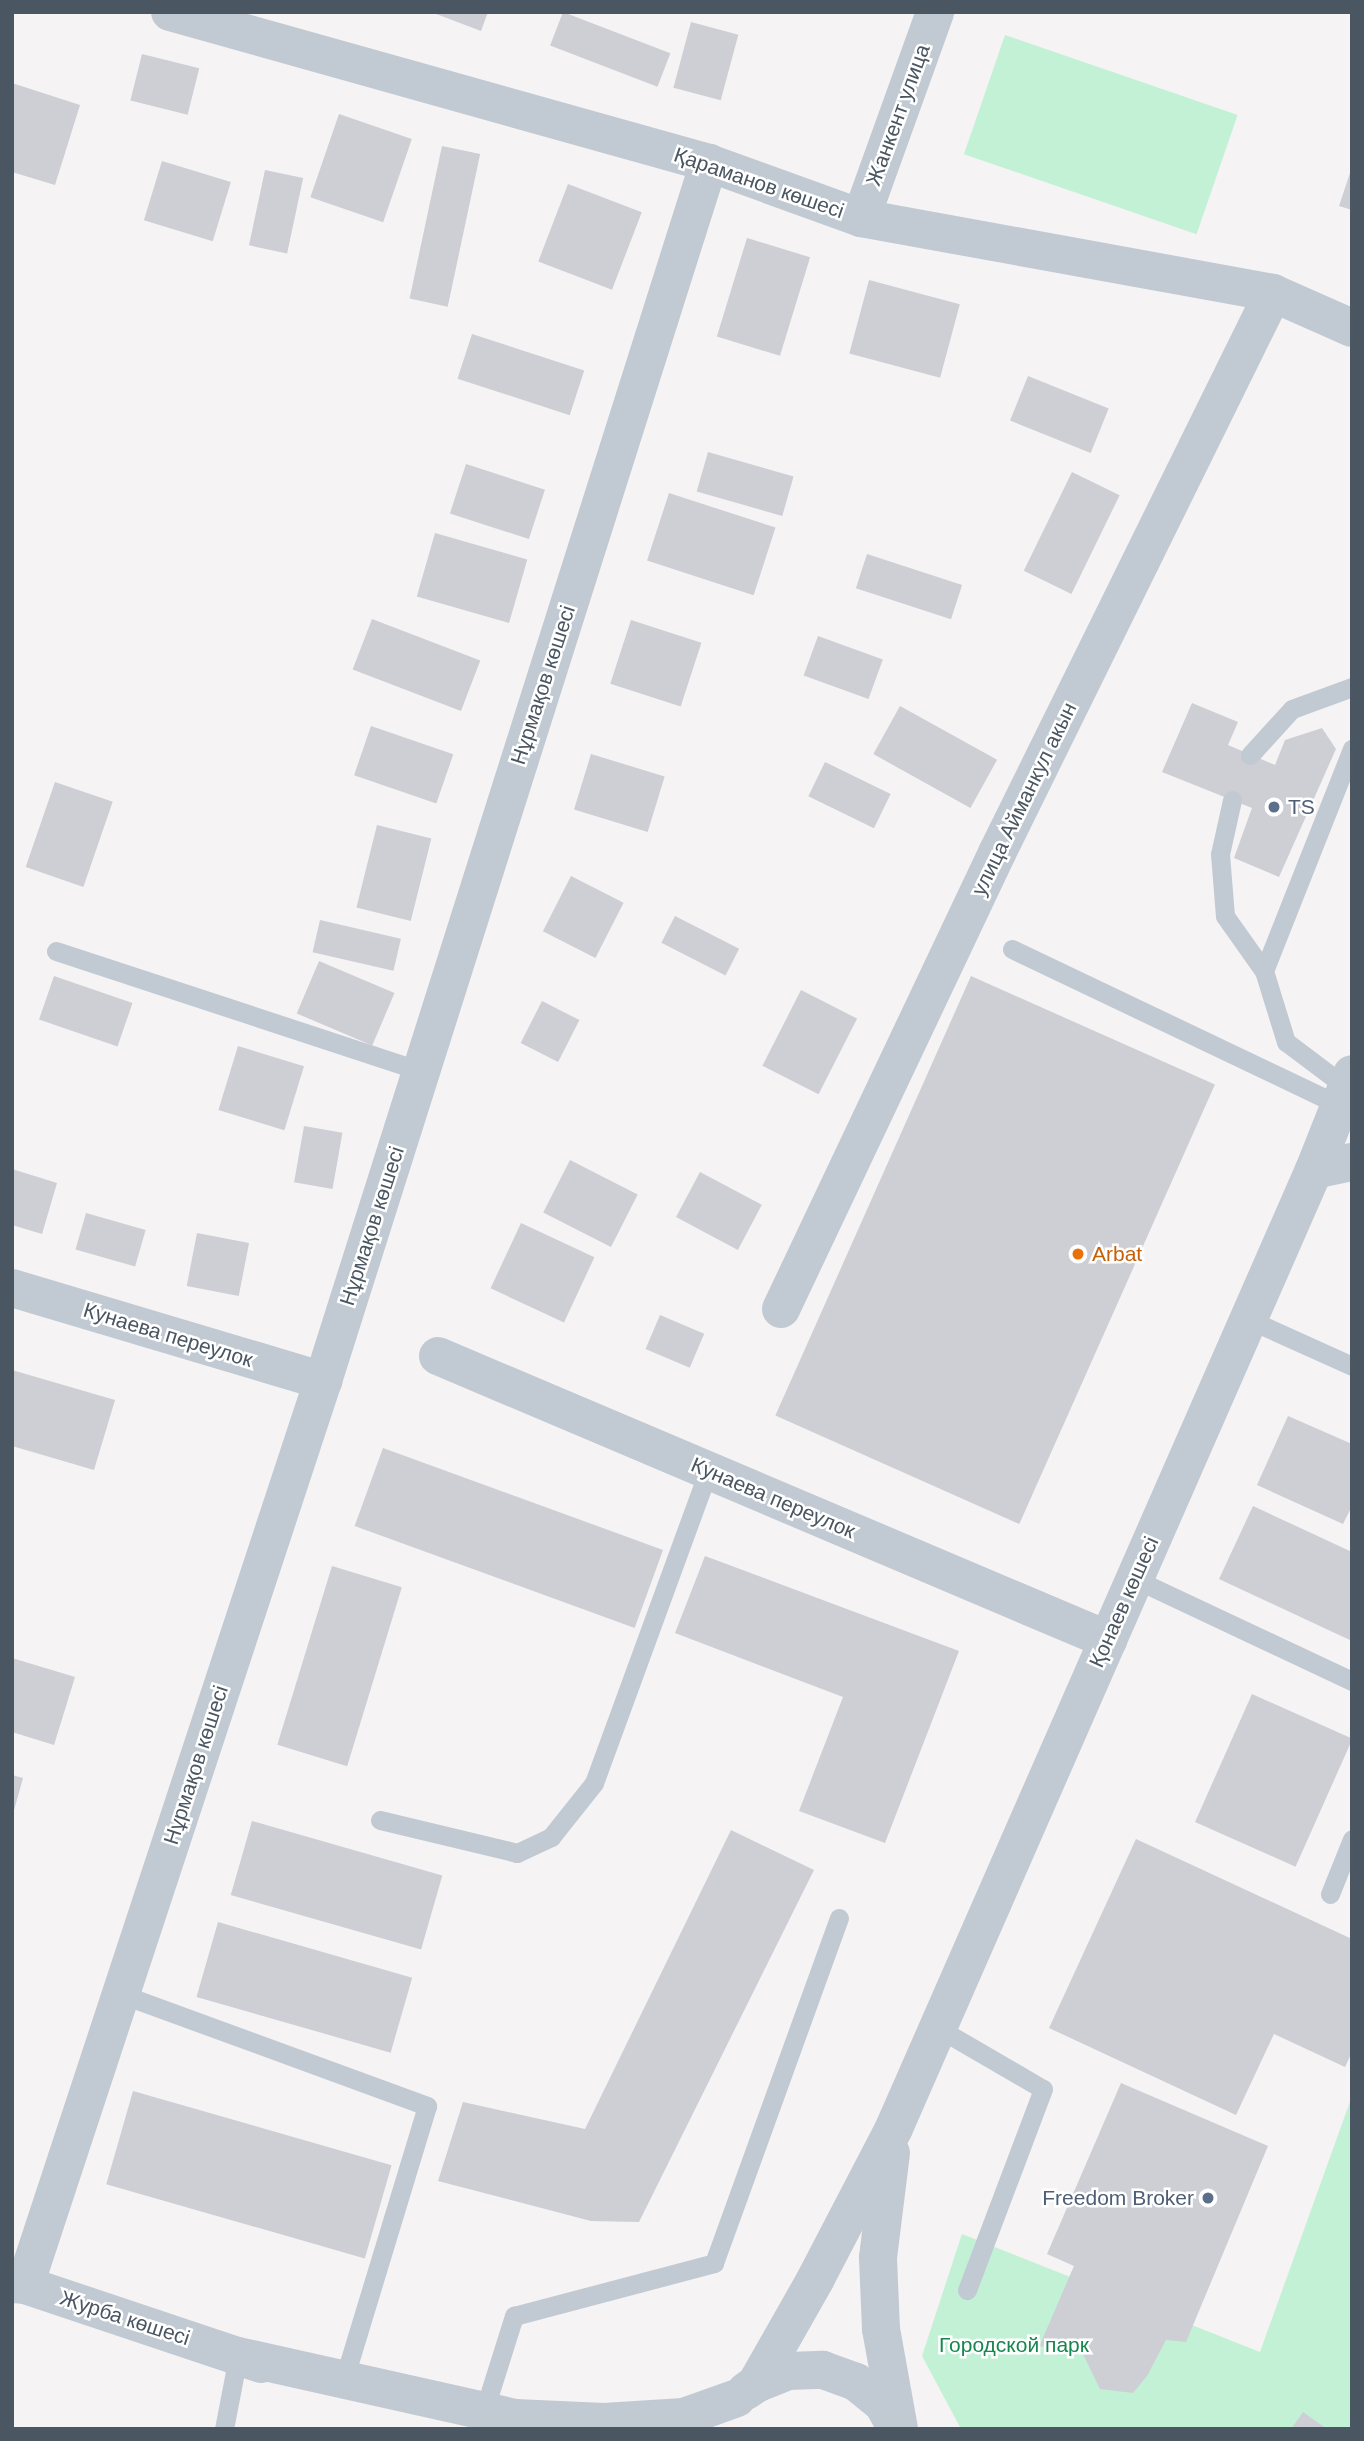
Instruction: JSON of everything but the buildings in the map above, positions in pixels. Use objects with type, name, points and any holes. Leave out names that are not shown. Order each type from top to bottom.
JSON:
[{"type":"street","name":"Қараманов көшесі","points":[[170,12],[709,163],[861,218],[1273,293],[1352,328]]},
{"type":"street","name":"Жанкент улица","points":[[861,218],[935,12]]},
{"type":"street","name":"Нұрмақов көшесі","points":[[19,2284],[121,1994],[323,1381],[709,163]]},
{"type":"street","name":"улица Айманкул акын","points":[[781,1309],[997,853],[1273,293]]},
{"type":"street","name":"Қонаев көшесі","points":[[894,2128],[1314,1170],[1346,1089]]},
{"type":"street","points":[[1314,1170],[1352,1162]]},
{"type":"street","name":"Кунаева переулок","points":[[12,1288],[323,1381]]},
{"type":"street","name":"Кунаева переулок","points":[[438,1356],[1108,1640]]},
{"type":"street","points":[[737,2403],[815,2280],[894,2128]]},
{"type":"street","points":[[894,2128],[878,2258],[881,2329],[898,2429]]},
{"type":"street","name":"Журба көшесі","points":[[19,2284],[238,2356]]},
{"type":"street","points":[[238,2356],[515,2418],[604,2422],[684,2417],[737,2403],[788,2371],[823,2370],[856,2382],[883,2404],[898,2429]]},
{"type":"street","points":[[238,2356],[441,2429]]},
{"type":"lane","points":[[1250,755],[1292,709],[1352,687]]},
{"type":"lane","points":[[1264,971],[1352,749]]},
{"type":"lane","points":[[1232,800],[1220,854],[1225,916],[1264,971],[1286,1042],[1346,1089]]},
{"type":"lane","points":[[1012,949],[1346,1089]]},
{"type":"lane","points":[[56,951],[421,1071]]},
{"type":"lane","points":[[1248,1319],[1352,1366]]},
{"type":"lane","points":[[380,1820],[517,1853],[551,1837],[594,1783],[708,1471]]},
{"type":"lane","points":[[1135,1579],[1352,1681]]},
{"type":"lane","points":[[1330,1894],[1352,1839]]},
{"type":"lane","points":[[484,2411],[514,2316],[714,2263],[839,1918]]},
{"type":"lane","points":[[121,1994],[427,2106],[344,2380]]},
{"type":"lane","points":[[938,2028],[1044,2090],[967,2290]]},
{"type":"lane","points":[[224,2429],[238,2356]]},
{"type":"green space","points":[[1005,35],[1238,115],[1197,234],[964,154]]},
{"type":"green space","name":"Городской парк","points":[[1352,2096],[1352,2429],[961,2429],[922,2356],[962,2234],[1260,2352]]},
{"type":"place","name":"TS","points":[[1274,807]]},
{"type":"place","name":"Arbat","points":[[1078,1254]]},
{"type":"place","name":"Freedom Broker","points":[[1208,2198]]}]
